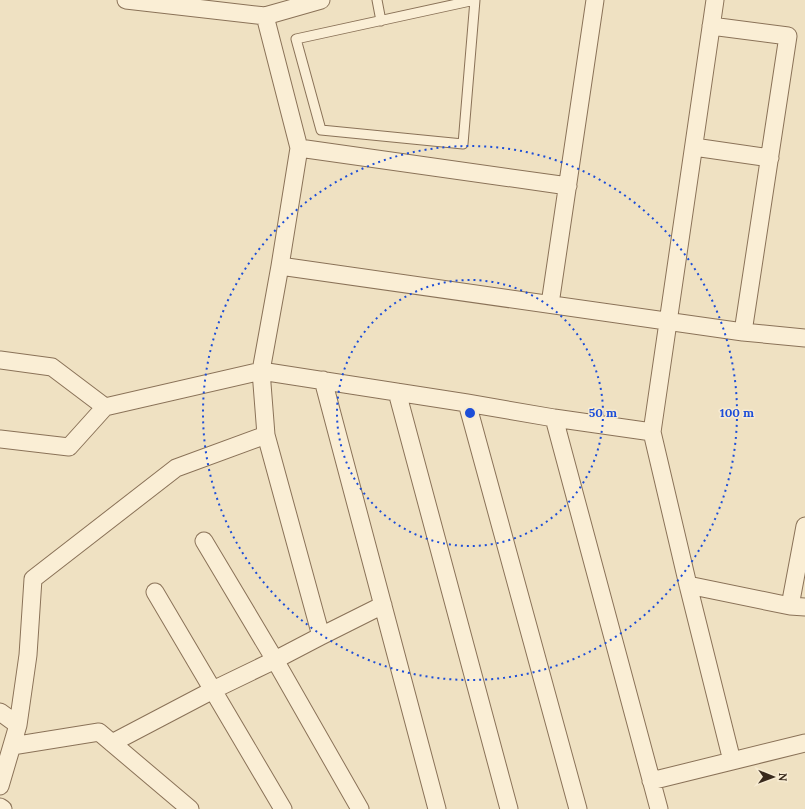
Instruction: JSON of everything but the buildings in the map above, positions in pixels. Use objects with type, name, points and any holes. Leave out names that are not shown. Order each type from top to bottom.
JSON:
[{"type":"street","points":[[126,0],[265,16],[322,0]]},
{"type":"street","points":[[550,304],[595,0]]},
{"type":"street","points":[[715,0],[652,432],[732,761]]},
{"type":"street","points":[[265,16],[298,148],[280,266],[261,371],[266,435],[321,636]]},
{"type":"street","points":[[711,26],[788,36],[743,332]]},
{"type":"street","points":[[694,147],[770,158]]},
{"type":"street","points":[[298,148],[568,186]]},
{"type":"street","points":[[280,266],[743,332],[805,338]]},
{"type":"street","points":[[0,360],[52,367],[106,407]]},
{"type":"street","points":[[0,439],[69,447],[106,407],[261,371],[554,418],[652,432]]},
{"type":"street","points":[[322,380],[437,809]]},
{"type":"street","points":[[397,392],[509,809]]},
{"type":"street","points":[[467,403],[578,809]]},
{"type":"street","points":[[554,418],[658,809]]},
{"type":"street","points":[[0,786],[18,725],[28,655],[33,579],[176,468],[266,435]]},
{"type":"street","points":[[688,584],[798,606],[805,526]]},
{"type":"street","points":[[204,541],[275,660],[360,809]]},
{"type":"street","points":[[155,592],[283,809]]},
{"type":"street","points":[[112,743],[213,690],[383,605]]},
{"type":"street","points":[[0,712],[18,725]]},
{"type":"street","points":[[12,746],[99,732],[190,809]]},
{"type":"street","points":[[651,781],[805,743]]},
{"type":"lane","points":[[377,0],[381,21]]},
{"type":"lane","points":[[475,0],[463,144],[321,130],[296,38],[381,21],[475,0]]}]
